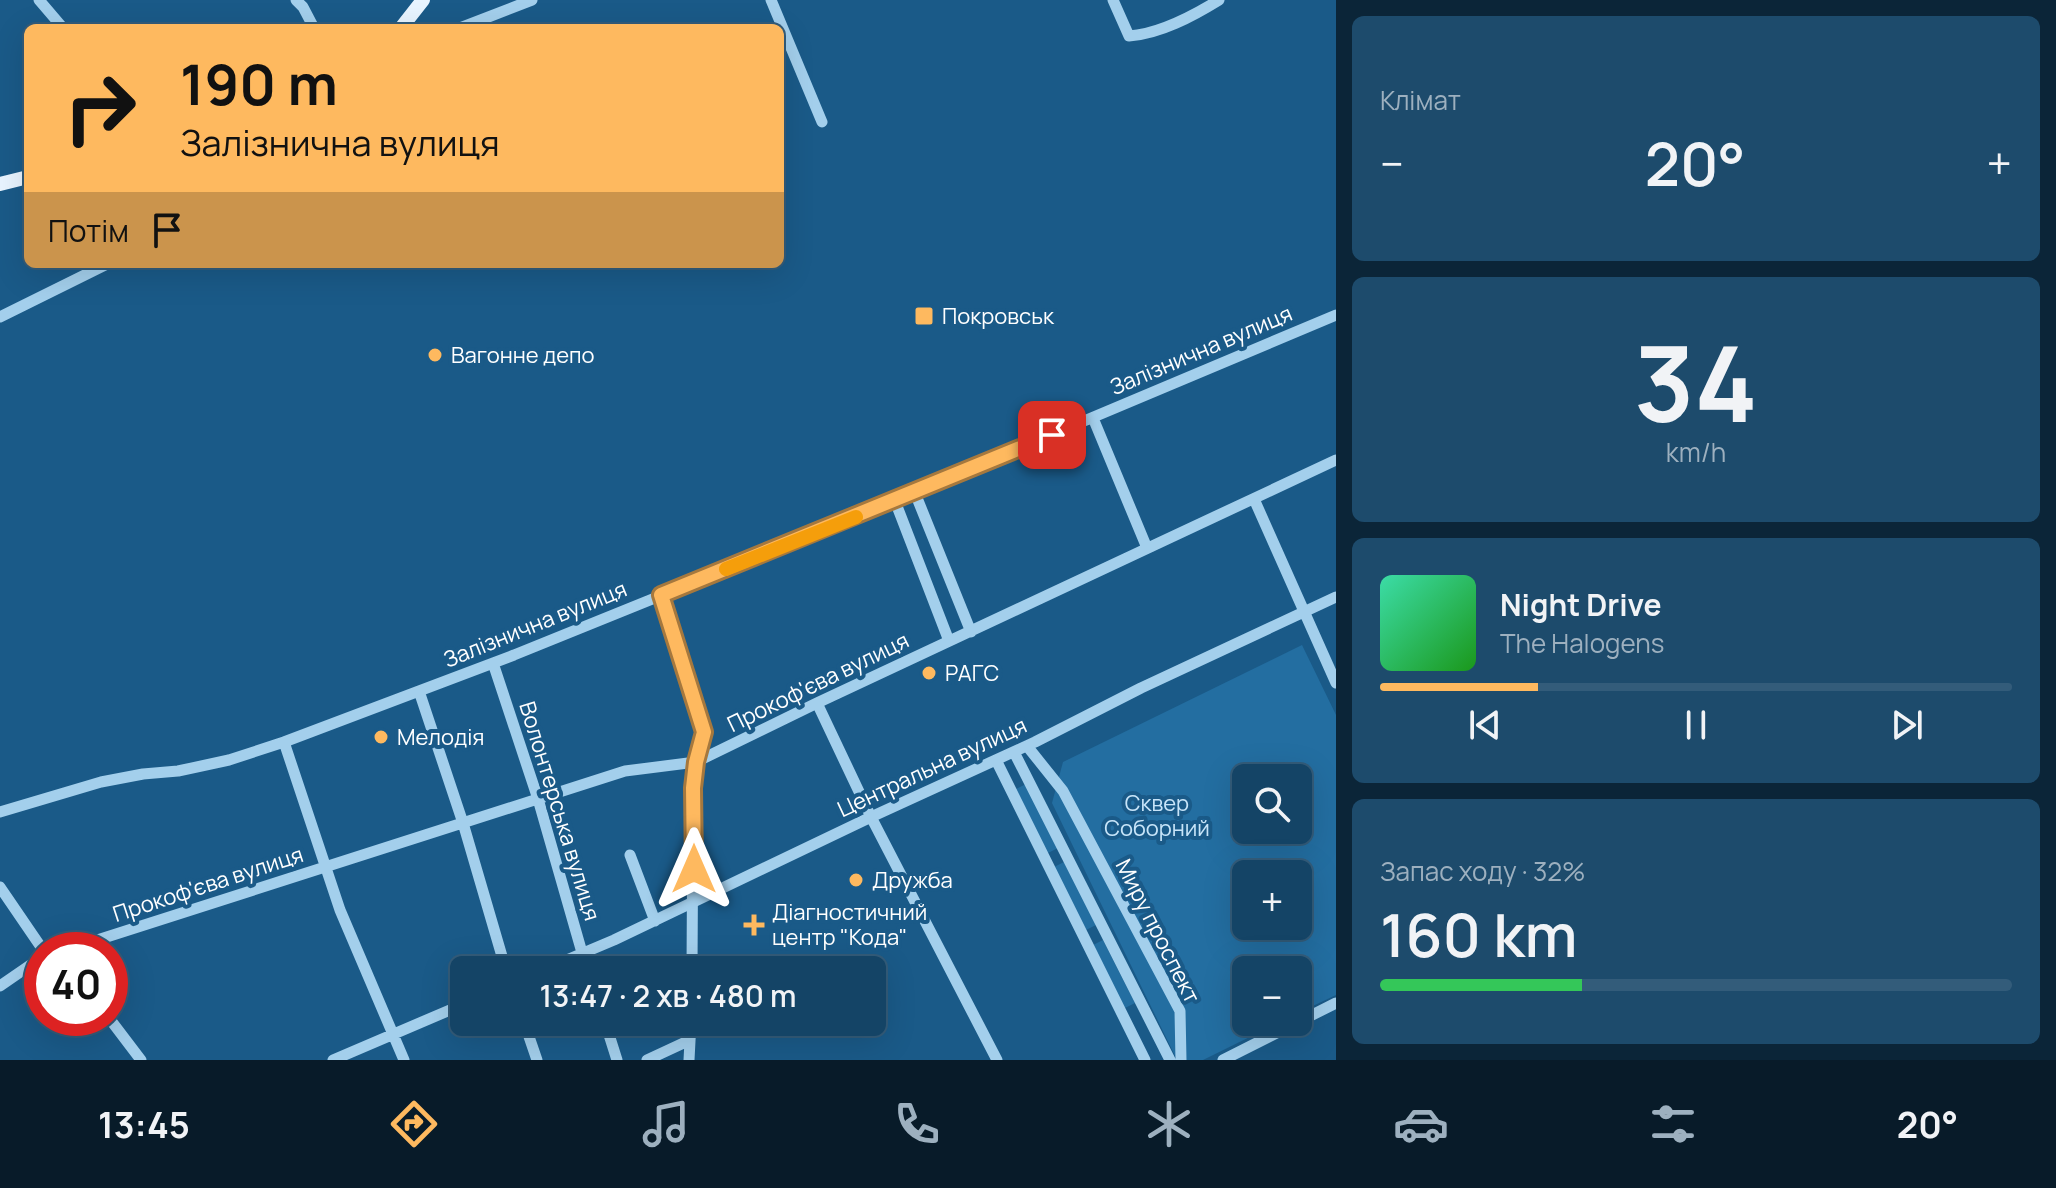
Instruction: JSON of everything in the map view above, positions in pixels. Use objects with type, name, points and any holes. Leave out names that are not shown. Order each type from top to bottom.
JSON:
[{"type":"main road","points":[[404,24],[423,0]]},
{"type":"main road","points":[[0,184],[24,178]]},
{"type":"street","points":[[39,0],[60,24]]},
{"type":"street","points":[[296,0],[312,24]]},
{"type":"street","points":[[470,24],[532,0]]},
{"type":"street","points":[[771,0],[781,24]]},
{"type":"street","points":[[1113,0],[1129,36],[1143,35],[1166,26],[1219,0]]},
{"type":"street","points":[[784,31],[822,122]]},
{"type":"street","points":[[0,317],[99,268]]},
{"type":"street","name":"Залізнична вулиця","points":[[0,812],[101,782],[217,763],[284,742],[493,663],[915,493],[1334,319]]},
{"type":"street","points":[[1093,418],[1147,548]]},
{"type":"street","name":"Прокоф'єва вулиця","points":[[123,932],[625,771],[696,762],[1336,460]]},
{"type":"street","points":[[915,493],[971,632]]},
{"type":"street","points":[[1254,499],[1336,683]]},
{"type":"street","points":[[895,501],[949,641]]},
{"type":"street","points":[[661,595],[704,732],[693,788],[692,956]]},
{"type":"street","name":"Центральна вулиця","points":[[574,956],[1027,746],[1141,688],[1336,597]]},
{"type":"street","name":"Волонтерська вулиця","points":[[493,663],[538,799],[582,956]]},
{"type":"street","points":[[419,691],[463,823],[502,956]]},
{"type":"street","points":[[817,703],[871,817],[997,1060]]},
{"type":"street","points":[[284,742],[340,910],[404,1060]]},
{"type":"street","name":"Миру проспект","points":[[1027,746],[1063,791],[1180,1011],[1181,1060]]},
{"type":"street","points":[[1014,752],[1170,1060]]},
{"type":"street","points":[[996,760],[1145,1060]]},
{"type":"street","points":[[630,855],[655,921]]},
{"type":"street","points":[[0,887],[31,932]]},
{"type":"street","points":[[0,986],[24,969]]},
{"type":"street","points":[[1223,1060],[1336,1003]]},
{"type":"street","points":[[333,1060],[450,1010]]},
{"type":"street","points":[[123,1036],[141,1060]]},
{"type":"street","points":[[529,1036],[537,1060]]},
{"type":"street","points":[[609,1036],[617,1060]]},
{"type":"street","points":[[689,1060],[690,1036]]},
{"type":"street","points":[[647,1060],[690,1040]]},
{"type":"green space","name":"Сквер Соборний","points":[[1302,645],[1336,715],[1336,995],[1312,1006],[1312,956],[1232,956],[1232,1036],[1252,1036],[1203,1060],[1177,1060],[1052,803],[1063,762]]},
{"type":"green space","points":[[1026,784],[1058,848],[1046,854],[1014,790]]},
{"type":"green space","points":[[1064,862],[1096,925],[1084,931],[1052,868]]},
{"type":"green space","points":[[1103,940],[1135,1003],[1123,1009],[1091,946]]},
{"type":"slow traffic","points":[[726,569],[856,517]]},
{"type":"place","name":"Покровськ","points":[[924,316]]},
{"type":"place","name":"Вагонне депо","points":[[435,355]]},
{"type":"place","name":"РАГС","points":[[929,673]]},
{"type":"place","name":"Мелодія","points":[[381,737]]},
{"type":"place","name":"Дружба","points":[[856,880]]},
{"type":"place","name":"Діагностичний центр \"Кода\"","points":[[754,925]]},
{"type":"route","points":[[694,869],[693,788],[704,732],[661,595],[1052,435]]}]
